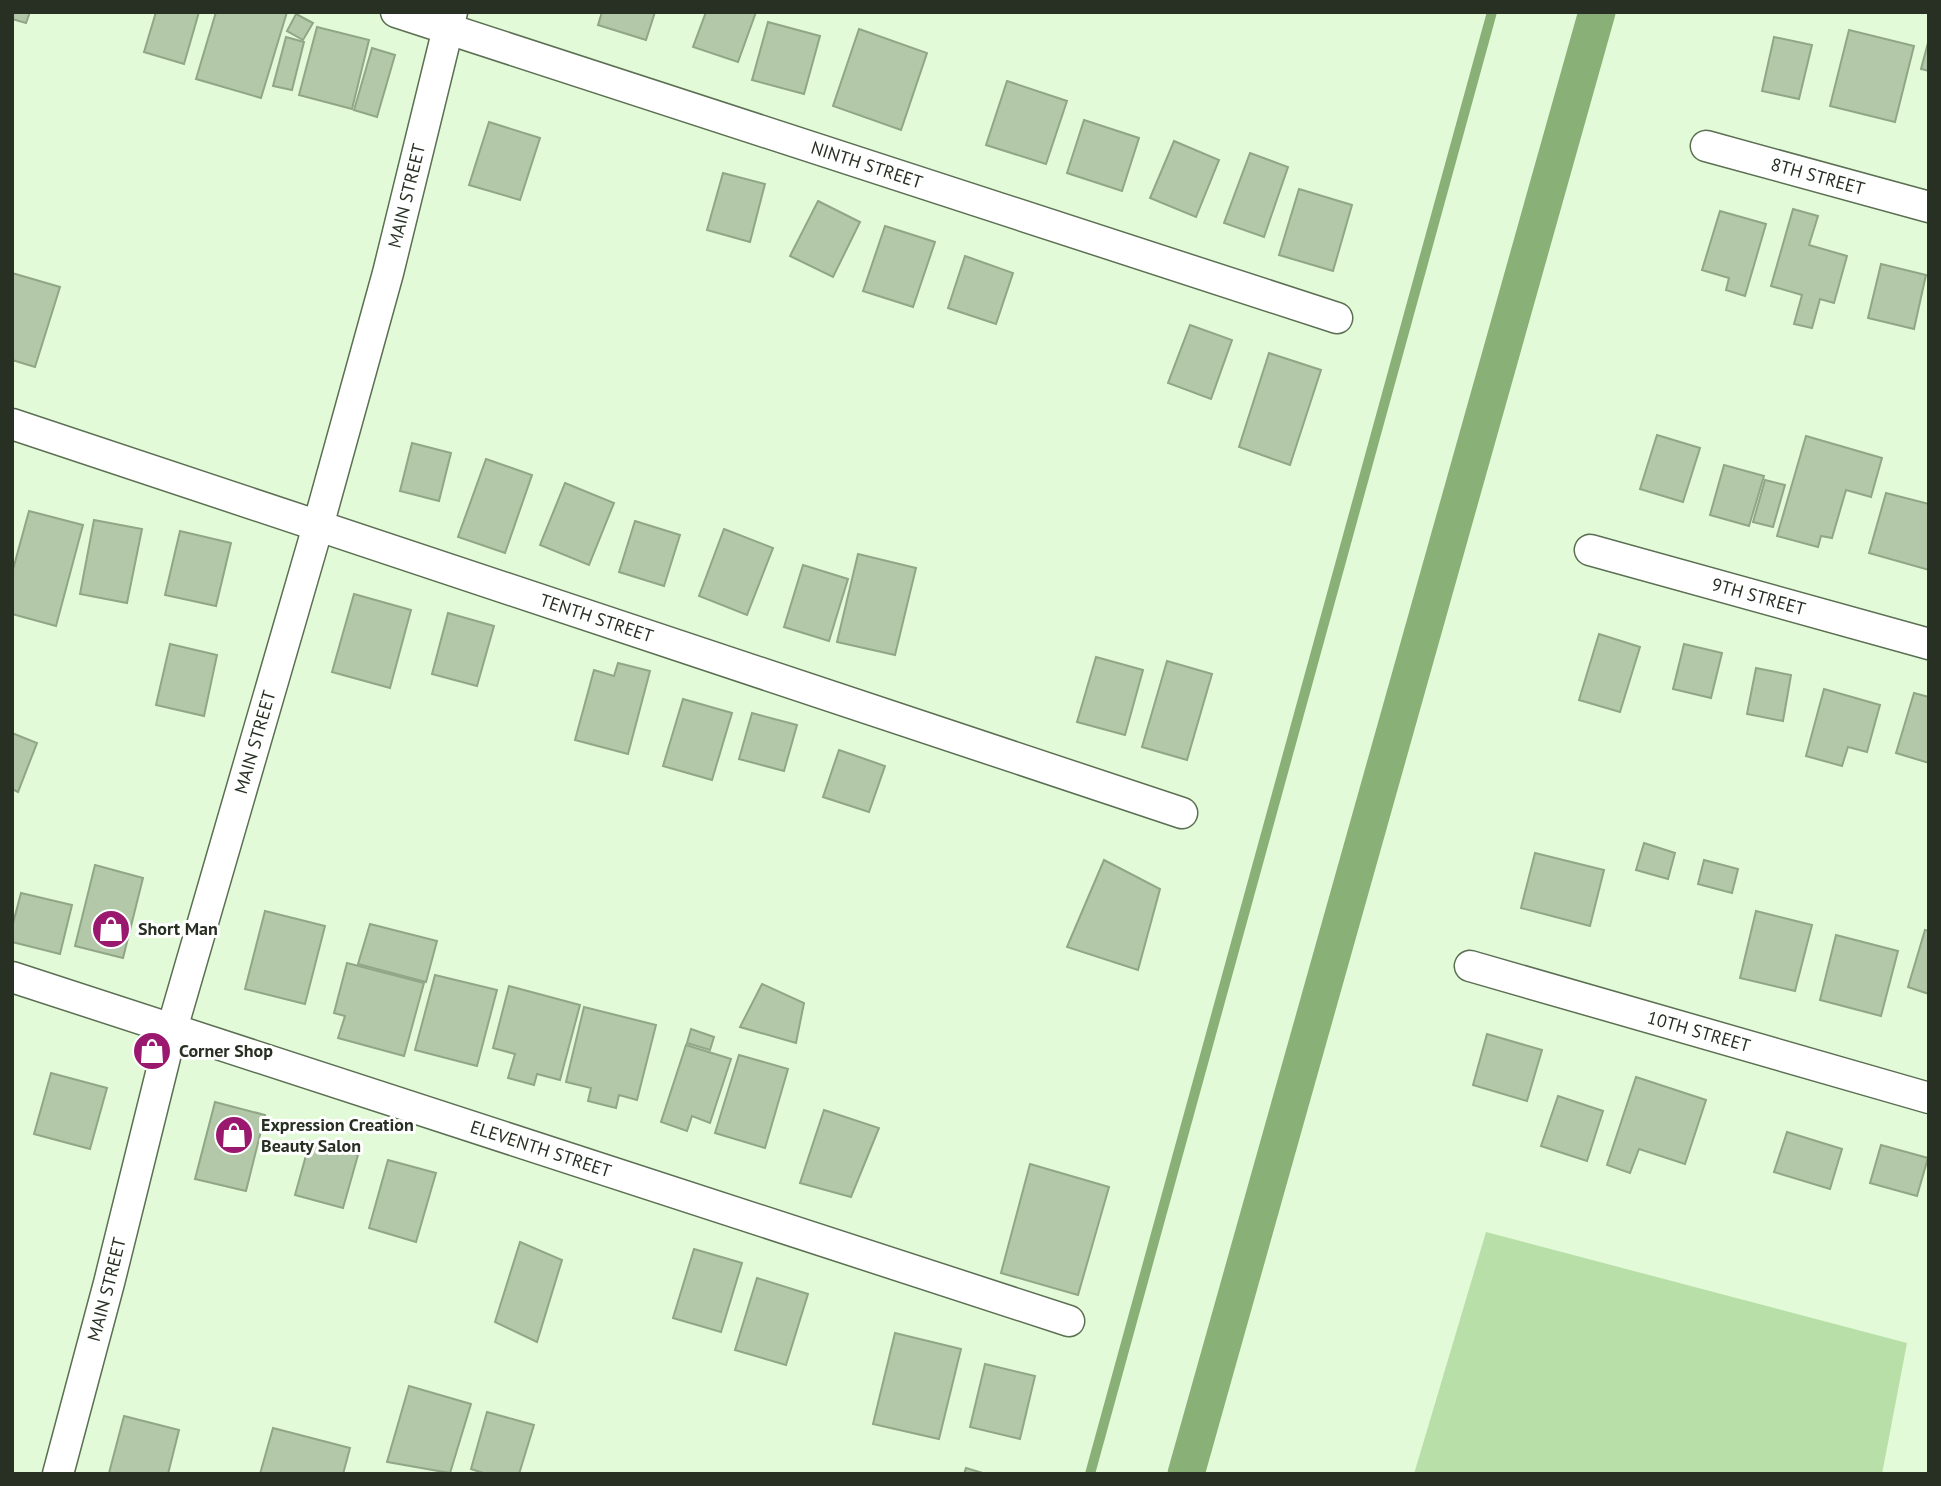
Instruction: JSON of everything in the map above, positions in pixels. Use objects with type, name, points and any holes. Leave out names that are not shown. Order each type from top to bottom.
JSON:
[{"type":"street","name":"NINTH STREET","points":[[396,12],[450,21],[1337,318]]},
{"type":"street","name":"MAIN STREET","points":[[58,1474],[172,1029],[318,526],[387,273],[450,21]]},
{"type":"street","name":"8TH STREET","points":[[1706,146],[1929,207]]},
{"type":"street","name":"TENTH STREET","points":[[12,424],[1182,813]]},
{"type":"street","name":"9TH STREET","points":[[1590,550],[1929,644]]},
{"type":"street","name":"10TH STREET","points":[[1470,966],[1929,1098]]},
{"type":"street","name":"ELEVENTH STREET","points":[[12,977],[1069,1321]]},
{"type":"green space","points":[[1486,1232],[1907,1343],[1882,1474],[1414,1474]]},
{"type":"building","points":[[12,12],[30,12],[26,23],[12,19]]},
{"type":"building","points":[[156,12],[199,12],[184,64],[144,52]]},
{"type":"building","points":[[216,12],[287,12],[261,98],[196,79]]},
{"type":"building","points":[[602,12],[655,12],[646,40],[598,25]]},
{"type":"building","points":[[706,12],[756,12],[738,62],[693,47]]},
{"type":"building","points":[[296,14],[313,23],[303,40],[287,31]]},
{"type":"building","points":[[768,22],[820,36],[804,94],[752,80]]},
{"type":"building","points":[[317,27],[369,40],[352,109],[299,95]]},
{"type":"building","points":[[859,29],[927,53],[901,130],[833,106]]},
{"type":"building","points":[[1849,30],[1914,46],[1895,122],[1830,106]]},
{"type":"building","points":[[286,37],[304,42],[292,90],[273,86]]},
{"type":"building","points":[[1774,37],[1812,45],[1799,99],[1762,91]]},
{"type":"building","points":[[1929,39],[1929,71],[1921,69]]},
{"type":"building","points":[[372,48],[395,55],[377,117],[354,110]]},
{"type":"building","points":[[1007,81],[1067,101],[1046,164],[986,145]]},
{"type":"building","points":[[1084,120],[1139,138],[1122,191],[1067,173]]},
{"type":"building","points":[[489,122],[540,138],[520,200],[469,185]]},
{"type":"building","points":[[1174,141],[1219,160],[1196,217],[1150,198]]},
{"type":"building","points":[[1250,153],[1288,167],[1264,237],[1224,223]]},
{"type":"building","points":[[723,173],[765,184],[750,242],[707,230]]},
{"type":"building","points":[[1299,189],[1352,205],[1333,271],[1279,255]]},
{"type":"building","points":[[818,201],[860,222],[833,277],[790,256]]},
{"type":"building","points":[[1793,209],[1818,216],[1809,245],[1847,256],[1834,303],[1820,299],[1812,328],[1794,324],[1802,295],[1771,286]]},
{"type":"building","points":[[1720,211],[1766,224],[1745,296],[1726,290],[1729,278],[1702,270]]},
{"type":"building","points":[[885,226],[935,242],[913,307],[863,291]]},
{"type":"building","points":[[965,256],[1013,273],[996,324],[948,308]]},
{"type":"building","points":[[1881,264],[1926,275],[1914,329],[1868,318]]},
{"type":"building","points":[[12,273],[60,287],[35,367],[12,360]]},
{"type":"building","points":[[1190,325],[1232,340],[1211,399],[1168,383]]},
{"type":"building","points":[[1269,353],[1321,370],[1290,465],[1239,447]]},
{"type":"building","points":[[1657,435],[1700,448],[1683,502],[1640,489]]},
{"type":"building","points":[[1806,436],[1882,458],[1871,497],[1846,490],[1832,538],[1821,536],[1818,547],[1777,536]]},
{"type":"building","points":[[412,443],[451,453],[439,501],[400,491]]},
{"type":"building","points":[[486,459],[532,475],[505,553],[458,537]]},
{"type":"building","points":[[1724,465],[1764,476],[1749,526],[1710,515]]},
{"type":"building","points":[[1765,480],[1785,485],[1773,527],[1753,522]]},
{"type":"building","points":[[565,483],[614,503],[589,565],[540,545]]},
{"type":"building","points":[[1886,493],[1929,504],[1929,570],[1869,553]]},
{"type":"building","points":[[29,511],[83,525],[56,626],[12,614],[12,573]]},
{"type":"building","points":[[94,520],[142,529],[127,603],[80,594]]},
{"type":"building","points":[[635,521],[680,535],[664,586],[619,572]]},
{"type":"building","points":[[724,529],[773,548],[747,615],[699,596]]},
{"type":"building","points":[[180,531],[231,543],[216,606],[165,595]]},
{"type":"building","points":[[858,554],[916,568],[895,655],[837,642]]},
{"type":"building","points":[[803,565],[848,579],[829,641],[784,627]]},
{"type":"building","points":[[354,594],[411,610],[390,688],[332,672]]},
{"type":"building","points":[[448,613],[494,626],[477,686],[432,674]]},
{"type":"building","points":[[1599,634],[1640,647],[1620,712],[1579,700]]},
{"type":"building","points":[[170,644],[217,655],[204,716],[156,705]]},
{"type":"building","points":[[1684,644],[1722,653],[1711,698],[1673,689]]},
{"type":"building","points":[[1096,657],[1143,670],[1125,735],[1077,722]]},
{"type":"building","points":[[1167,661],[1212,674],[1187,760],[1142,747]]},
{"type":"building","points":[[618,663],[650,671],[628,754],[575,740],[594,670],[614,676]]},
{"type":"building","points":[[1756,668],[1791,675],[1783,721],[1747,714]]},
{"type":"building","points":[[1824,689],[1880,705],[1867,752],[1848,747],[1842,766],[1806,756]]},
{"type":"building","points":[[1914,693],[1929,697],[1929,763],[1896,753]]},
{"type":"building","points":[[683,699],[732,713],[712,780],[663,766]]},
{"type":"building","points":[[752,713],[797,725],[784,771],[739,759]]},
{"type":"building","points":[[12,733],[37,743],[18,792],[12,789]]},
{"type":"building","points":[[839,750],[885,766],[869,812],[823,797]]},
{"type":"building","points":[[1644,843],[1675,853],[1668,879],[1636,870]]},
{"type":"building","points":[[1535,853],[1604,870],[1590,926],[1521,908]]},
{"type":"building","points":[[1104,860],[1160,889],[1138,970],[1067,947]]},
{"type":"building","points":[[1704,860],[1738,869],[1732,893],[1698,884]]},
{"type":"building","points":[[95,865],[143,878],[123,958],[75,946]]},
{"type":"building","points":[[21,893],[72,905],[60,954],[12,942],[12,927]]},
{"type":"building","points":[[265,911],[325,926],[305,1004],[245,989]]},
{"type":"building","points":[[1756,911],[1812,925],[1795,991],[1740,978]]},
{"type":"building","points":[[370,924],[437,941],[426,982],[358,964]]},
{"type":"building","points":[[1925,930],[1929,931],[1929,994],[1908,987]]},
{"type":"building","points":[[1836,935],[1898,951],[1881,1016],[1820,1000]]},
{"type":"building","points":[[347,963],[424,983],[404,1056],[338,1038],[345,1016],[334,1013]]},
{"type":"building","points":[[435,975],[497,990],[477,1066],[415,1050]]},
{"type":"building","points":[[762,984],[804,1003],[796,1043],[740,1027]]},
{"type":"building","points":[[509,986],[580,1005],[560,1080],[537,1074],[534,1085],[508,1078],[515,1054],[493,1048]]},
{"type":"building","points":[[584,1007],[656,1025],[637,1100],[619,1095],[616,1108],[588,1101],[591,1088],[566,1082]]},
{"type":"building","points":[[691,1029],[714,1037],[710,1050],[687,1043]]},
{"type":"building","points":[[1487,1034],[1542,1050],[1527,1101],[1473,1085]]},
{"type":"building","points":[[686,1045],[731,1059],[710,1123],[692,1116],[687,1131],[661,1122]]},
{"type":"building","points":[[739,1055],[788,1069],[765,1148],[715,1133]]},
{"type":"building","points":[[51,1073],[107,1088],[90,1149],[34,1134]]},
{"type":"building","points":[[1636,1077],[1706,1100],[1685,1164],[1639,1149],[1630,1173],[1607,1165]]},
{"type":"building","points":[[1558,1096],[1603,1111],[1587,1161],[1541,1146]]},
{"type":"building","points":[[215,1102],[265,1115],[246,1191],[195,1179]]},
{"type":"building","points":[[824,1110],[879,1128],[851,1197],[800,1183]]},
{"type":"building","points":[[1787,1132],[1842,1149],[1830,1189],[1774,1172]]},
{"type":"building","points":[[310,1141],[358,1155],[343,1208],[295,1195]]},
{"type":"building","points":[[1881,1145],[1928,1158],[1917,1196],[1870,1183]]},
{"type":"building","points":[[388,1160],[436,1173],[416,1242],[369,1228]]},
{"type":"building","points":[[1030,1164],[1109,1187],[1078,1295],[1001,1273]]},
{"type":"building","points":[[520,1242],[562,1260],[537,1342],[495,1322]]},
{"type":"building","points":[[694,1249],[742,1263],[721,1332],[673,1318]]},
{"type":"building","points":[[757,1278],[808,1294],[786,1365],[735,1350]]},
{"type":"building","points":[[895,1333],[961,1349],[939,1439],[873,1424]]},
{"type":"building","points":[[985,1364],[1035,1376],[1020,1439],[970,1427]]},
{"type":"building","points":[[409,1386],[471,1404],[450,1473],[387,1462]]},
{"type":"building","points":[[487,1412],[534,1425],[519,1474],[486,1474],[471,1469]]},
{"type":"building","points":[[124,1416],[179,1430],[168,1474],[109,1473]]},
{"type":"building","points":[[273,1428],[350,1448],[343,1474],[260,1474]]},
{"type":"building","points":[[966,1468],[986,1474],[964,1474]]},
{"type":"waterway","points":[[1090,1474],[1492,12]]},
{"type":"waterway","points":[[1186,1474],[1597,12]]},
{"type":"place","name":"Short Man","points":[[111,929]]},
{"type":"place","name":"Corner Shop","points":[[152,1051]]},
{"type":"place","name":"Expression Creation Beauty Salon","points":[[234,1135]]}]
